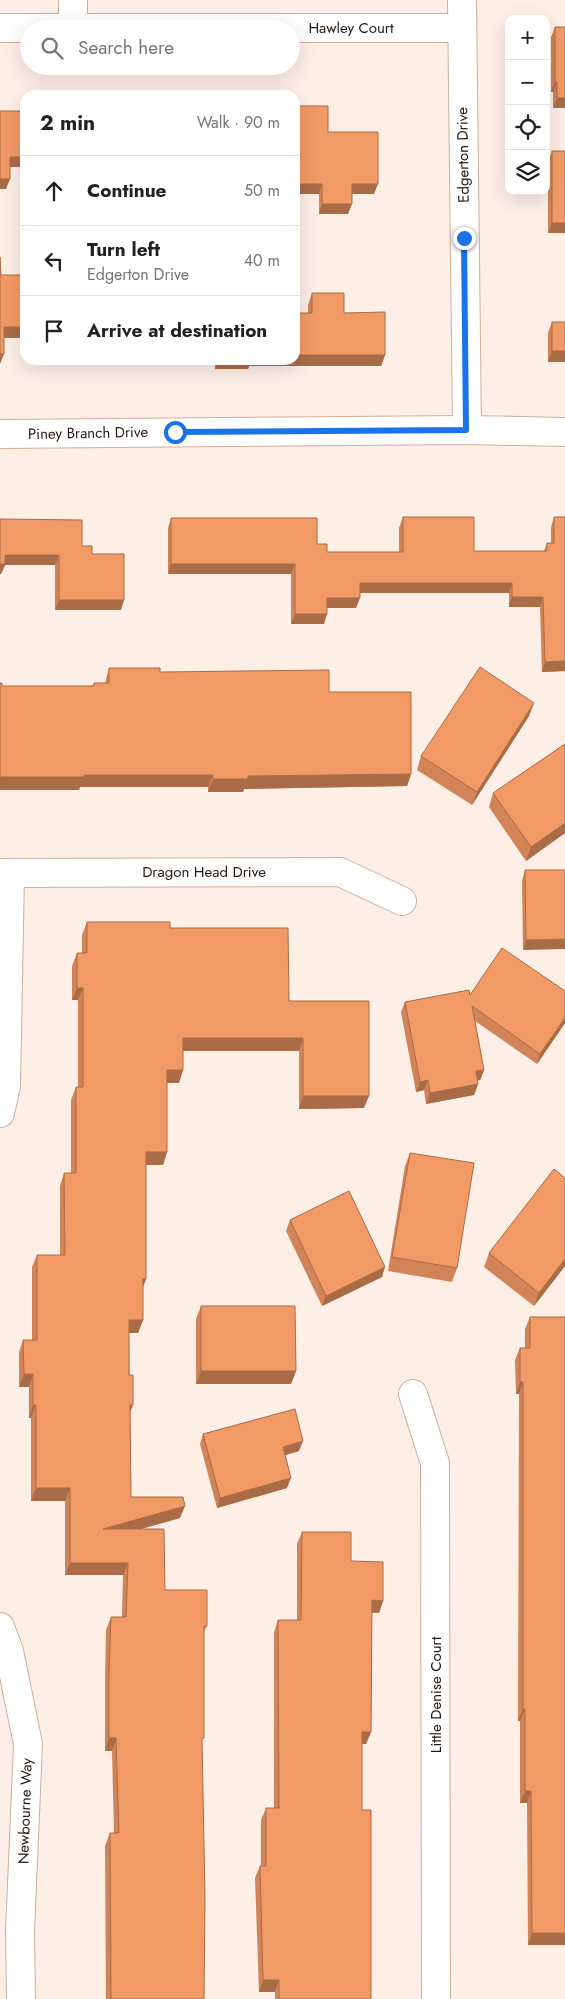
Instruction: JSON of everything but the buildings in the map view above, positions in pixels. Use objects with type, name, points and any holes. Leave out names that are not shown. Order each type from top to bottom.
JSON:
[{"type":"street","points":[[72,0],[73,20]]},
{"type":"street","name":"Edgerton Drive","points":[[462,0],[466,430]]},
{"type":"street","name":"Hawley Court","points":[[0,28],[20,28]]},
{"type":"street","name":"Hawley Court","points":[[300,28],[461,28]]},
{"type":"street","name":"Piney Branch Drive","points":[[0,434],[466,430],[565,432]]},
{"type":"street","name":"Dragon Head Drive","points":[[5,873],[340,872],[402,901]]},
{"type":"street","points":[[0,1113],[6,1086],[5,873]]},
{"type":"street","name":"Little Denise Court","points":[[413,1394],[435,1463],[436,1999]]},
{"type":"street","name":"Newbourne Way","points":[[0,1627],[9,1651],[28,1744],[10,1929],[20,1999]]},
{"type":"route","points":[[175,432],[466,430],[464,238]]}]
